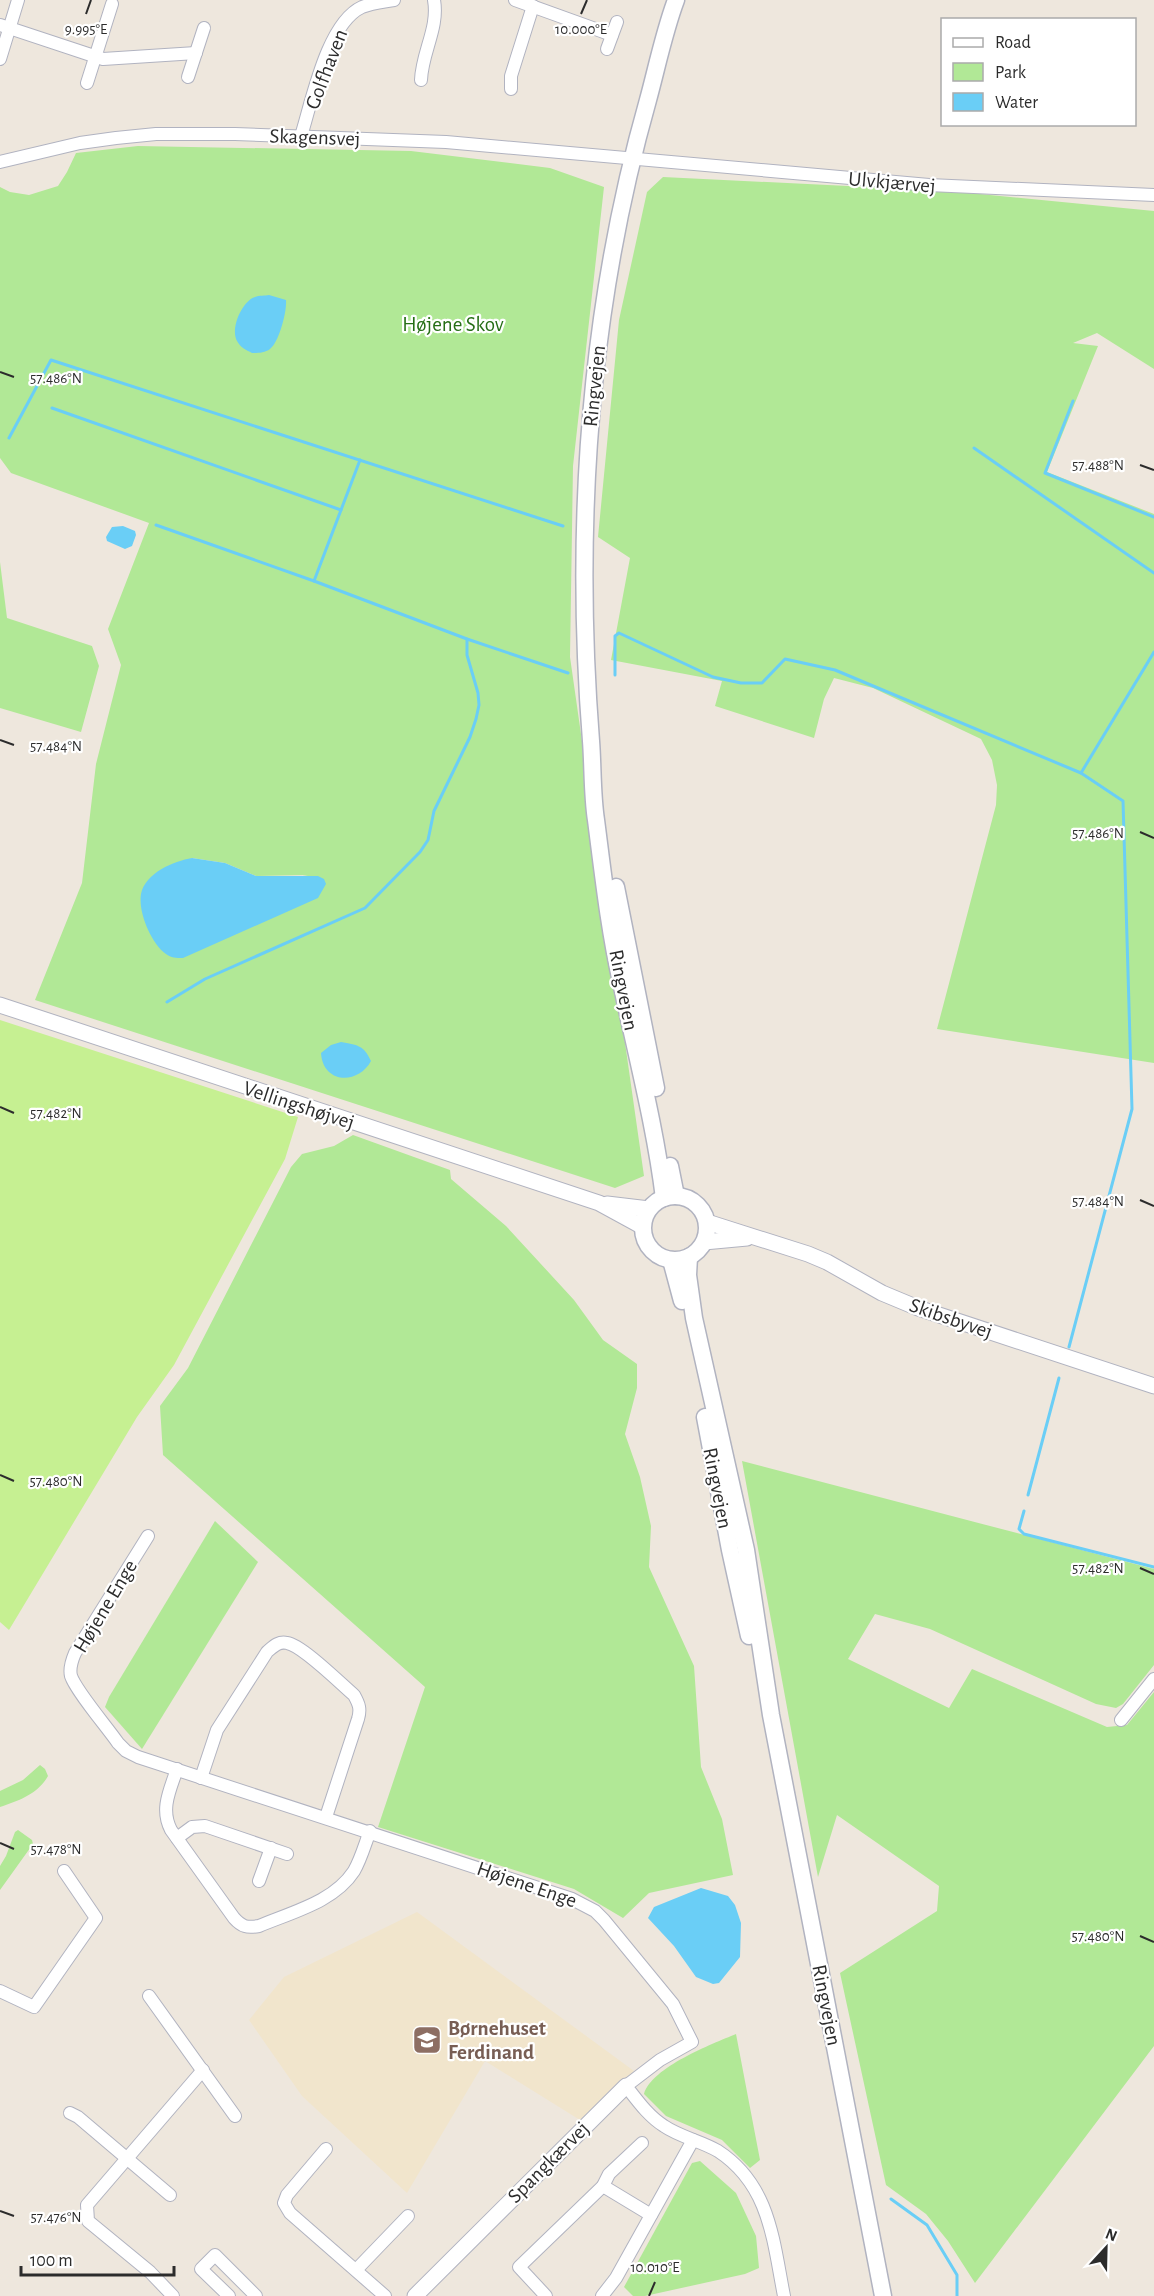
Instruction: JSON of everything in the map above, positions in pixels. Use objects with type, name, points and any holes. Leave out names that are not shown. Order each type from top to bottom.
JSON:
[{"type":"main road","name":"Ringvejen","points":[[670,1197],[620,979],[595,815],[585,667],[584,545],[589,432],[604,301],[631,159],[676,0]]},
{"type":"main road","points":[[670,1197],[690,1199],[696,1203],[707,1222],[704,1242],[695,1253],[689,1257],[671,1260],[658,1255],[649,1246],[643,1227],[649,1209],[670,1197]]},
{"type":"main road","name":"Ringvejen","points":[[689,1257],[688,1275],[694,1318],[746,1550],[771,1715],[883,2296]]},
{"type":"main road","name":"Ringvejen","points":[[671,1260],[681,1298],[730,1550],[750,1639],[771,1715]]},
{"type":"street","points":[[0,59],[5,27],[18,0]]},
{"type":"street","name":"Golfhaven","points":[[301,136],[330,46],[341,24],[362,7],[394,0]]},
{"type":"street","points":[[421,80],[422,65],[434,26],[434,0]]},
{"type":"street","points":[[515,0],[612,35]]},
{"type":"street","points":[[87,83],[112,4]]},
{"type":"street","points":[[511,89],[511,76],[532,6]]},
{"type":"street","points":[[607,49],[617,22]]},
{"type":"street","points":[[5,27],[103,58],[196,53]]},
{"type":"street","points":[[188,77],[204,28]]},
{"type":"street","name":"Skagensvej","points":[[0,162],[80,142],[137,136],[225,134],[446,142],[612,155],[631,159]]},
{"type":"street","name":"Ulvkjærvej","points":[[631,159],[929,185],[1154,195]]},
{"type":"street","name":"Vellingshøjvej","points":[[0,1005],[599,1203],[643,1227]]},
{"type":"street","name":"Vellingshøjvej","points":[[599,1203],[649,1209]]},
{"type":"street","name":"Skibsbyvej","points":[[707,1222],[827,1262],[882,1293],[918,1308],[1154,1386]]},
{"type":"street","name":"Skibsbyvej","points":[[704,1242],[753,1238]]},
{"type":"street","name":"Højene Enge","points":[[148,1536],[71,1663],[71,1675],[117,1743],[138,1757],[586,1904],[604,1920],[673,2004],[692,2042]]},
{"type":"street","points":[[201,1778],[217,1730],[267,1652],[278,1644],[286,1642],[306,1654],[354,1695],[361,1711],[326,1817]]},
{"type":"street","points":[[1121,1720],[1154,1680]]},
{"type":"street","points":[[177,1769],[165,1806],[165,1819],[234,1918],[240,1925],[248,1928],[259,1926],[330,1895],[342,1886],[356,1869],[370,1832]]},
{"type":"street","points":[[177,1838],[197,1825],[205,1826],[287,1854]]},
{"type":"street","points":[[259,1881],[271,1848]]},
{"type":"street","points":[[0,1991],[33,2007],[96,1918],[64,1871]]},
{"type":"street","points":[[149,1996],[235,2116]]},
{"type":"street","name":"Spangkærvej","points":[[415,2296],[626,2086],[660,2060],[692,2042]]},
{"type":"street","points":[[173,2296],[150,2272],[88,2221],[87,2205],[203,2070]]},
{"type":"street","points":[[626,2086],[645,2110],[663,2126],[716,2150],[735,2164],[758,2193],[771,2229],[784,2296]]},
{"type":"street","points":[[70,2113],[78,2117],[170,2194]]},
{"type":"street","points":[[602,2296],[616,2278],[693,2140]]},
{"type":"street","points":[[546,2296],[519,2267],[603,2186],[609,2174],[642,2143]]},
{"type":"street","points":[[326,2149],[287,2195],[284,2203],[290,2213],[385,2296]]},
{"type":"street","points":[[603,2186],[651,2215]]},
{"type":"street","points":[[356,2270],[408,2216]]},
{"type":"street","points":[[229,2296],[201,2269],[215,2255],[256,2296]]},
{"type":"shaded area","name":"Børnehuset Ferdinand","points":[[417,1912],[634,2071],[580,2120],[485,2061],[407,2193],[302,2096],[249,2020],[284,1977]]},
{"type":"green space","name":"Højene Skov","points":[[138,146],[411,151],[550,168],[604,187],[573,466],[570,657],[644,1176],[615,1188],[35,1000],[82,883],[96,764],[121,665],[108,629],[149,523],[11,473],[0,458],[0,187],[10,192],[29,195],[58,186],[76,153]],"holes":[[[192,858],[225,863],[256,876],[308,875],[142,906],[144,889]]]},
{"type":"green space","points":[[663,177],[949,191],[1154,211],[1154,369],[1097,333],[1073,343],[1098,346],[1047,472],[1154,514],[1154,1063],[937,1029],[996,805],[997,785],[992,760],[981,739],[873,688],[834,678],[824,699],[814,738],[715,706],[722,681],[611,660],[630,558],[598,537],[619,320],[647,192]]},
{"type":"green space","points":[[0,562],[7,618],[92,646],[99,666],[81,732],[0,708]]},
{"type":"green space","points":[[0,1020],[298,1117],[285,1159],[174,1365],[137,1417],[9,1630],[0,1622]]},
{"type":"green space","points":[[353,1135],[450,1170],[451,1179],[506,1226],[574,1300],[603,1340],[637,1364],[637,1388],[625,1434],[640,1477],[651,1526],[649,1567],[694,1666],[701,1767],[722,1819],[733,1875],[649,1893],[623,1918],[574,1889],[378,1827],[425,1687],[163,1455],[160,1406],[188,1368],[291,1167],[302,1154],[334,1146]]},
{"type":"green space","points":[[742,1461],[1154,1569],[1154,1665],[1123,1704],[1116,1708],[1096,1704],[930,1629],[875,1614],[848,1659],[949,1708],[972,1669],[1107,1727],[1127,1725],[1154,1692],[1154,2046],[975,2283],[948,2241],[926,2214],[886,2185],[840,1973],[937,1911],[939,1886],[837,1815],[818,1877]]},
{"type":"green space","points":[[215,1521],[258,1562],[142,1749],[105,1707]]},
{"type":"green space","points":[[40,1765],[48,1776],[39,1788],[0,1807],[0,1791],[23,1780]]},
{"type":"green space","points":[[18,1830],[32,1840],[33,1844],[0,1890],[0,1866]]},
{"type":"green space","points":[[736,2034],[760,2160],[750,2168],[722,2140],[666,2116],[644,2094],[649,2084],[670,2066],[698,2050]]},
{"type":"green space","points":[[700,2161],[736,2193],[756,2236],[759,2268],[745,2274],[645,2296],[633,2296],[624,2287],[692,2163]]},
{"type":"water","points":[[269,295],[286,300],[282,326],[270,349],[252,353],[241,347],[235,336],[238,316],[250,300],[257,296]]},
{"type":"water","points":[[123,526],[135,531],[136,535],[132,546],[125,549],[107,541],[106,537],[112,527]]},
{"type":"water","points":[[192,858],[225,863],[256,876],[318,876],[324,879],[326,884],[318,898],[183,958],[174,957],[168,955],[155,943],[144,918],[141,894],[148,880],[161,869]]},
{"type":"water","points":[[341,1042],[359,1047],[366,1052],[371,1061],[358,1074],[342,1078],[328,1071],[323,1063],[321,1053],[331,1045]]},
{"type":"water","points":[[701,1888],[728,1896],[735,1905],[741,1923],[740,1957],[719,1983],[713,1984],[696,1977],[674,1946],[648,1918],[654,1907]]},
{"type":"waterway","points":[[9,438],[51,360],[563,526]]},
{"type":"waterway","points":[[1073,401],[1045,473],[1154,517]]},
{"type":"waterway","points":[[52,408],[341,510]]},
{"type":"waterway","points":[[974,448],[1154,573]]},
{"type":"waterway","points":[[360,460],[314,581],[467,639],[568,673]]},
{"type":"waterway","points":[[156,525],[314,581]]},
{"type":"waterway","points":[[615,675],[615,636],[619,633],[713,677],[741,683],[762,683],[785,659],[835,670],[1081,773],[1123,801],[1132,1109],[1069,1347]]},
{"type":"waterway","points":[[167,1002],[205,979],[365,908],[420,852],[428,840],[434,811],[470,737],[476,719],[479,705],[478,693],[467,655],[467,639]]},
{"type":"waterway","points":[[1081,773],[1154,652]]},
{"type":"waterway","points":[[1028,1495],[1059,1378]]},
{"type":"waterway","points":[[1024,1511],[1019,1529],[1024,1534],[1154,1567]]},
{"type":"waterway","points":[[891,2199],[927,2225],[957,2275],[957,2296]]},
{"type":"place","name":"Børnehuset Ferdinand","points":[[427,2040]]}]
